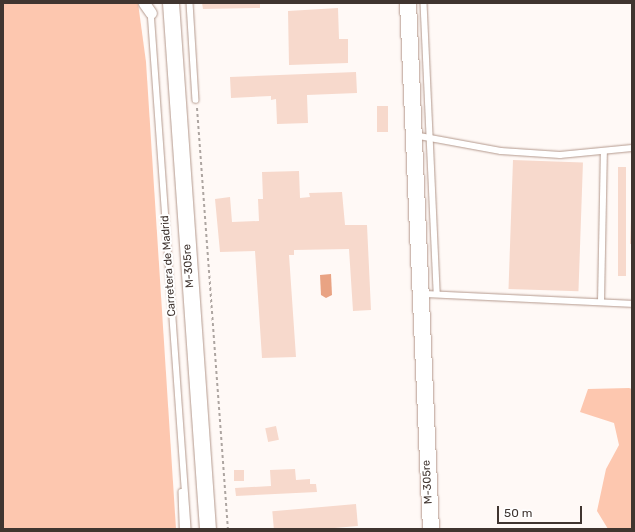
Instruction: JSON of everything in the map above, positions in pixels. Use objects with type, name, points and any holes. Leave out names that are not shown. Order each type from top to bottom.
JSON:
[{"type":"main road","name":"M-305re","points":[[171,3],[208,529]]},
{"type":"main road","name":"M-305re","points":[[408,3],[431,529]]},
{"type":"street","points":[[144,3],[151,8]]},
{"type":"lane","points":[[190,3],[196,100]]},
{"type":"lane","points":[[424,3],[437,293]]},
{"type":"lane","name":"Carretera de Madrid","points":[[151,8],[188,529]]},
{"type":"lane","points":[[414,135],[500,151],[560,155],[604,152],[632,148]]},
{"type":"lane","points":[[601,302],[604,152]]},
{"type":"lane","points":[[420,294],[437,293],[632,304]]},
{"type":"lane","points":[[183,462],[181,468],[183,529]]},
{"type":"path","points":[[196,100],[228,529]]},
{"type":"shaded area","points":[[3,3],[138,3],[146,62],[176,529],[3,529]]},
{"type":"shaded area","points":[[331,274],[332,295],[326,298],[321,295],[320,275]]},
{"type":"shaded area","points":[[588,389],[632,389],[632,529],[608,529],[597,511],[606,469],[619,445],[614,423],[580,412]]},
{"type":"building","points":[[202,3],[260,3],[260,8],[203,9]]},
{"type":"building","points":[[338,8],[339,39],[348,39],[348,63],[289,65],[288,11]]},
{"type":"building","points":[[356,72],[357,93],[307,95],[308,123],[277,124],[276,99],[271,100],[271,96],[231,98],[230,77]]},
{"type":"building","points":[[377,106],[388,106],[388,132],[377,132]]},
{"type":"building","points":[[513,160],[583,162],[578,291],[508,289]]},
{"type":"building","points":[[618,167],[626,167],[626,276],[618,276]]},
{"type":"building","points":[[299,171],[300,198],[310,197],[309,193],[342,192],[345,225],[367,225],[371,310],[353,311],[349,249],[294,250],[294,255],[289,255],[296,357],[262,358],[255,251],[220,252],[215,199],[230,197],[232,222],[259,221],[258,199],[263,199],[262,172]]},
{"type":"building","points":[[631,218],[632,244],[630,244]]},
{"type":"building","points":[[276,426],[279,440],[268,442],[265,428]]},
{"type":"building","points":[[295,469],[296,480],[310,479],[310,484],[316,484],[317,492],[236,496],[235,488],[271,486],[270,470]]},
{"type":"building","points":[[234,470],[244,470],[244,481],[234,481]]},
{"type":"building","points":[[356,504],[358,526],[323,529],[274,529],[272,511]]}]
